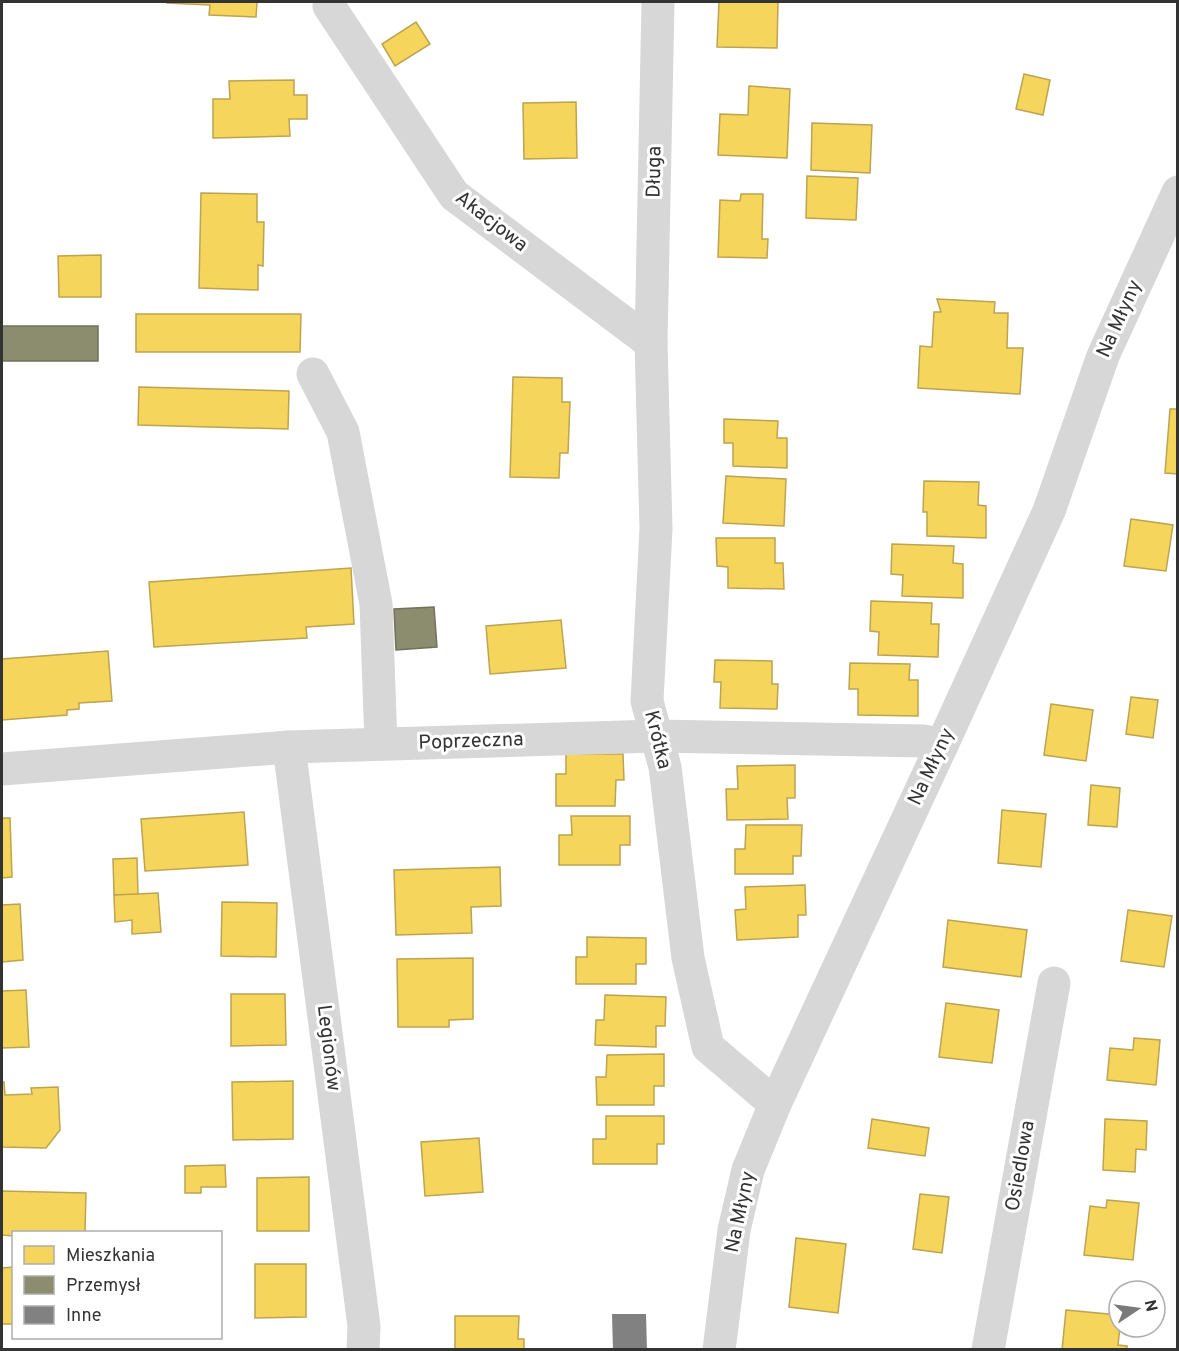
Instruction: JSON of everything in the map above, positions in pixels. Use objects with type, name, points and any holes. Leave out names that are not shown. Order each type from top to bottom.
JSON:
[{"type":"street","name":"Długa","points":[[651,343],[658,2]]},
{"type":"street","name":"Akacjowa","points":[[329,6],[454,195],[651,343]]},
{"type":"street","name":"Na Młyny","points":[[718,1350],[734,1230],[748,1170],[775,1104],[1049,511],[1103,356],[1178,192]]},
{"type":"street","name":"Krótka","points":[[651,343],[656,529],[647,701],[665,767],[687,957],[708,1047],[775,1104]]},
{"type":"street","points":[[313,374],[343,432],[376,604],[381,744]]},
{"type":"street","name":"Poprzeczna","points":[[2,769],[289,747],[656,736],[924,741],[942,745]]},
{"type":"street","name":"Legionów","points":[[289,747],[364,1326],[363,1350]]},
{"type":"street","name":"Osiedlowa","points":[[988,1350],[1054,983]]},
{"type":"building: Mieszkania","points":[[167,2],[257,2],[256,17],[209,15],[210,5]]},
{"type":"building: Mieszkania","points":[[719,2],[778,2],[777,48],[717,47]]},
{"type":"building: Mieszkania","points":[[416,22],[430,44],[395,66],[382,44]]},
{"type":"building: Mieszkania","points":[[1024,74],[1050,80],[1043,115],[1016,109]]},
{"type":"building: Mieszkania","points":[[294,80],[294,95],[307,95],[307,119],[289,119],[290,136],[213,138],[213,99],[230,99],[229,81]]},
{"type":"building: Mieszkania","points":[[749,86],[790,89],[787,158],[718,155],[720,114],[748,115]]},
{"type":"building: Mieszkania","points":[[576,102],[577,158],[524,159],[523,103]]},
{"type":"building: Mieszkania","points":[[812,123],[872,125],[870,173],[811,170]]},
{"type":"building: Mieszkania","points":[[807,176],[858,178],[856,220],[806,218]]},
{"type":"building: Mieszkania","points":[[201,193],[257,194],[257,222],[264,222],[263,266],[258,265],[258,290],[199,288]]},
{"type":"building: Mieszkania","points":[[741,194],[763,194],[762,239],[768,239],[767,258],[718,257],[720,200],[740,201]]},
{"type":"building: Mieszkania","points":[[101,255],[101,297],[59,297],[58,256]]},
{"type":"building: Mieszkania","points":[[937,299],[995,302],[994,313],[1008,313],[1007,348],[1023,348],[1020,394],[918,388],[920,346],[932,347],[934,312],[941,312]]},
{"type":"building: Mieszkania","points":[[136,314],[301,314],[300,352],[136,352]]},
{"type":"building: Mieszkania","points":[[513,377],[562,378],[562,402],[570,402],[568,453],[560,453],[559,478],[510,477]]},
{"type":"building: Mieszkania","points":[[139,387],[289,391],[288,429],[138,425]]},
{"type":"building: Mieszkania","points":[[1170,409],[1178,409],[1178,474],[1165,473]]},
{"type":"building: Mieszkania","points":[[724,419],[778,421],[777,438],[787,438],[787,468],[733,466],[733,443],[724,443]]},
{"type":"building: Mieszkania","points":[[726,476],[786,479],[784,526],[723,523]]},
{"type":"building: Mieszkania","points":[[924,481],[979,482],[978,505],[986,506],[986,538],[927,536],[927,512],[923,512]]},
{"type":"building: Mieszkania","points":[[1131,519],[1173,525],[1166,571],[1124,566]]},
{"type":"building: Mieszkania","points":[[716,538],[775,538],[775,563],[783,563],[784,589],[728,588],[728,567],[717,566]]},
{"type":"building: Mieszkania","points":[[892,544],[954,546],[953,563],[963,564],[963,598],[902,596],[903,575],[891,574]]},
{"type":"building: Mieszkania","points":[[351,568],[354,624],[306,627],[307,638],[154,647],[149,582]]},
{"type":"building: Mieszkania","points":[[871,601],[932,603],[931,624],[939,624],[938,657],[878,655],[879,632],[870,631]]},
{"type":"building: Mieszkania","points":[[561,620],[566,668],[490,674],[486,626]]},
{"type":"building: Mieszkania","points":[[108,651],[112,701],[79,703],[79,709],[67,710],[67,715],[2,720],[2,659]]},
{"type":"building: Mieszkania","points":[[715,660],[772,661],[772,684],[778,684],[777,709],[720,708],[721,682],[714,682]]},
{"type":"building: Mieszkania","points":[[850,663],[910,664],[909,680],[918,680],[918,716],[858,715],[858,689],[849,689]]},
{"type":"building: Mieszkania","points":[[1131,697],[1158,700],[1153,738],[1126,734]]},
{"type":"building: Mieszkania","points":[[1051,704],[1093,710],[1086,761],[1044,755]]},
{"type":"building: Mieszkania","points":[[566,754],[623,754],[624,780],[616,780],[615,806],[556,806],[556,774],[566,774]]},
{"type":"building: Mieszkania","points":[[795,765],[795,798],[787,798],[788,819],[727,820],[726,789],[738,789],[737,766]]},
{"type":"building: Mieszkania","points":[[1091,785],[1120,788],[1117,827],[1088,825]]},
{"type":"building: Mieszkania","points":[[1002,810],[1046,814],[1041,867],[998,863]]},
{"type":"building: Mieszkania","points":[[244,812],[248,865],[145,871],[141,819]]},
{"type":"building: Mieszkania","points":[[571,816],[630,816],[630,845],[620,845],[620,865],[559,865],[559,835],[572,835]]},
{"type":"building: Mieszkania","points":[[2,818],[10,818],[12,877],[2,878]]},
{"type":"building: Mieszkania","points":[[746,825],[802,825],[801,856],[793,856],[793,874],[735,874],[735,849],[745,849]]},
{"type":"building: Mieszkania","points":[[137,858],[138,895],[114,895],[113,859]]},
{"type":"building: Mieszkania","points":[[500,867],[501,906],[471,907],[472,933],[396,935],[394,870]]},
{"type":"building: Mieszkania","points":[[805,885],[806,915],[798,915],[798,937],[737,940],[735,910],[746,909],[745,887]]},
{"type":"building: Mieszkania","points":[[158,893],[161,932],[132,934],[132,920],[115,922],[114,895]]},
{"type":"building: Mieszkania","points":[[222,902],[277,903],[276,957],[221,956]]},
{"type":"building: Mieszkania","points":[[20,904],[23,960],[2,962],[2,905]]},
{"type":"building: Mieszkania","points":[[1128,910],[1172,916],[1164,967],[1121,961]]},
{"type":"building: Mieszkania","points":[[948,920],[1027,930],[1021,977],[943,967]]},
{"type":"building: Mieszkania","points":[[587,937],[646,938],[646,964],[636,964],[636,984],[576,984],[576,957],[587,957]]},
{"type":"building: Mieszkania","points":[[473,958],[473,1019],[449,1020],[449,1027],[398,1027],[397,959]]},
{"type":"building: Mieszkania","points":[[26,990],[29,1047],[2,1048],[2,991]]},
{"type":"building: Mieszkania","points":[[231,994],[285,994],[286,1045],[231,1046]]},
{"type":"building: Mieszkania","points":[[605,995],[666,997],[665,1026],[656,1026],[656,1047],[595,1045],[596,1020],[604,1020]]},
{"type":"building: Mieszkania","points":[[946,1003],[999,1010],[992,1063],[939,1057]]},
{"type":"building: Mieszkania","points":[[1134,1038],[1160,1040],[1156,1085],[1107,1080],[1110,1048],[1133,1050]]},
{"type":"building: Mieszkania","points":[[664,1054],[664,1086],[654,1086],[654,1105],[597,1105],[596,1077],[606,1077],[607,1055]]},
{"type":"building: Mieszkania","points":[[293,1081],[293,1139],[233,1140],[232,1082]]},
{"type":"building: Mieszkania","points":[[4,1082],[5,1095],[32,1094],[31,1088],[58,1087],[60,1130],[46,1148],[2,1147],[2,1083]]},
{"type":"building: Mieszkania","points":[[606,1116],[664,1116],[664,1144],[657,1144],[657,1164],[593,1164],[593,1139],[606,1139]]},
{"type":"building: Mieszkania","points":[[872,1119],[929,1128],[925,1156],[868,1148]]},
{"type":"building: Mieszkania","points":[[1105,1119],[1147,1121],[1146,1150],[1136,1149],[1135,1172],[1103,1170]]},
{"type":"building: Mieszkania","points":[[479,1138],[483,1192],[425,1196],[421,1142]]},
{"type":"building: Mieszkania","points":[[225,1165],[226,1187],[201,1187],[201,1193],[185,1193],[185,1166]]},
{"type":"building: Mieszkania","points":[[309,1177],[309,1231],[257,1231],[257,1178]]},
{"type":"building: Mieszkania","points":[[2,1191],[86,1193],[85,1231],[12,1231],[12,1236],[2,1235]]},
{"type":"building: Mieszkania","points":[[920,1194],[949,1197],[942,1253],[913,1249]]},
{"type":"building: Mieszkania","points":[[1107,1200],[1139,1203],[1133,1260],[1084,1255],[1090,1206],[1106,1208]]},
{"type":"building: Mieszkania","points":[[796,1238],[846,1244],[838,1313],[789,1307]]},
{"type":"building: Mieszkania","points":[[255,1264],[306,1264],[306,1317],[255,1318]]},
{"type":"building: Mieszkania","points":[[12,1267],[12,1324],[2,1324],[2,1268]]},
{"type":"building: Mieszkania","points":[[1066,1310],[1107,1314],[1107,1339],[1119,1339],[1118,1345],[1127,1346],[1127,1350],[1062,1350]]},
{"type":"building: Mieszkania","points":[[455,1316],[519,1316],[518,1339],[524,1339],[524,1350],[455,1350]]},
{"type":"building: Przemysł","points":[[2,326],[98,326],[98,361],[2,361]]},
{"type":"building: Przemysł","points":[[434,607],[437,647],[396,650],[394,609]]},
{"type":"building: Inne","points":[[612,1314],[646,1314],[647,1350],[613,1350]]}]
